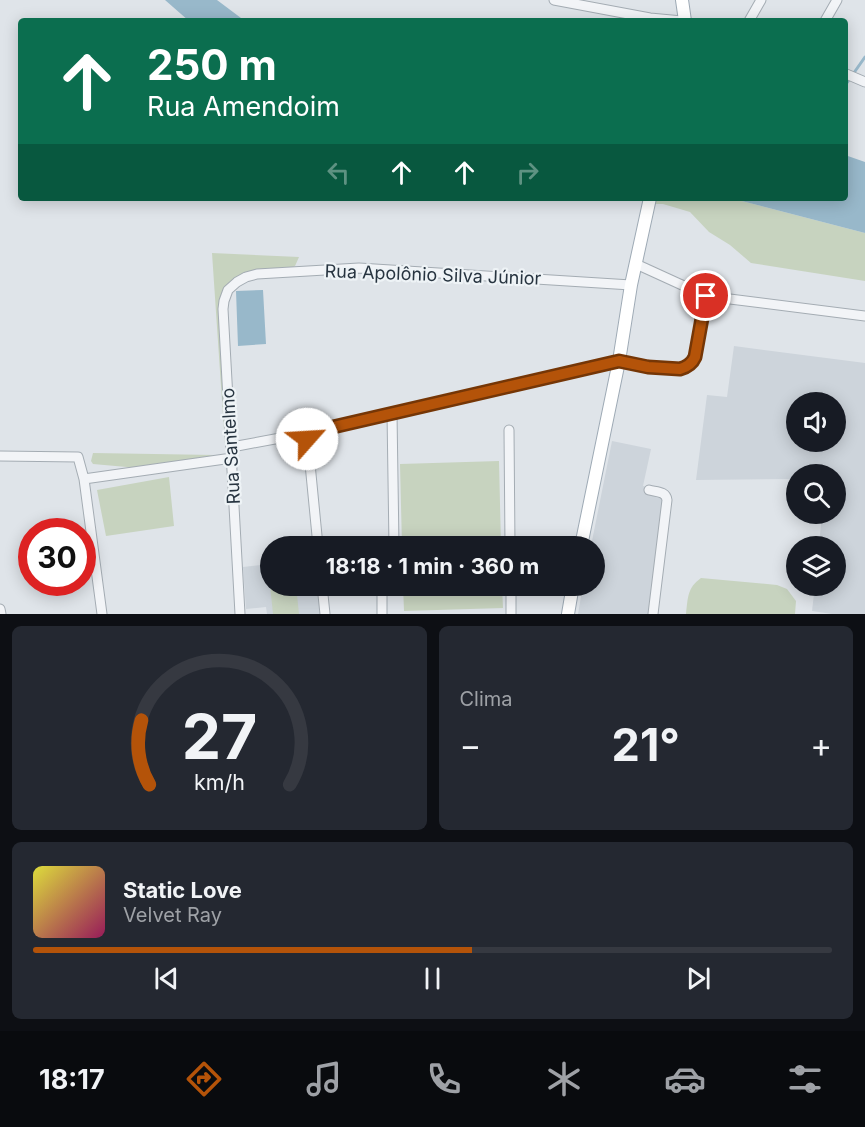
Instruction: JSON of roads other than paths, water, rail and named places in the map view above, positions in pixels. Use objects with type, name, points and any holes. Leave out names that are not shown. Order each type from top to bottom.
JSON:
[{"type":"main road","points":[[682,0],[683,18]]},
{"type":"main road","points":[[583,536],[649,201]]},
{"type":"main road","points":[[568,614],[571,596]]},
{"type":"street","points":[[554,0],[659,18]]},
{"type":"street","points":[[751,18],[761,0]]},
{"type":"street","points":[[827,18],[837,0]]},
{"type":"street","points":[[848,75],[865,82]]},
{"type":"street","points":[[636,264],[706,296],[865,316]]},
{"type":"street","name":"Rua Apolônio Silva Júnior","points":[[237,282],[257,274],[359,268],[631,285]]},
{"type":"street","name":"Rua Santelmo","points":[[237,282],[228,290],[223,309],[240,614]]},
{"type":"street","points":[[232,447],[307,433],[619,361],[648,367],[680,369],[693,361],[695,357],[706,296]]},
{"type":"street","points":[[392,413],[393,536]]},
{"type":"street","points":[[509,430],[510,536]]},
{"type":"street","points":[[307,433],[317,536]]},
{"type":"street","points":[[0,456],[78,457],[84,479],[102,614]]},
{"type":"street","points":[[84,479],[232,458]]},
{"type":"street","points":[[649,490],[665,494],[667,500],[653,614]]},
{"type":"street","points":[[323,596],[325,614]]},
{"type":"street","points":[[382,596],[382,614]]},
{"type":"street","points":[[511,596],[511,614]]},
{"type":"street","points":[[0,609],[1,614]]},
{"type":"water","points":[[165,0],[217,0],[241,18],[186,18]]},
{"type":"water","points":[[848,156],[865,162],[865,233],[742,201],[848,201]]},
{"type":"water","points":[[263,290],[266,344],[238,346],[236,291]]},
{"type":"waterway","points":[[848,81],[865,57]]}]
